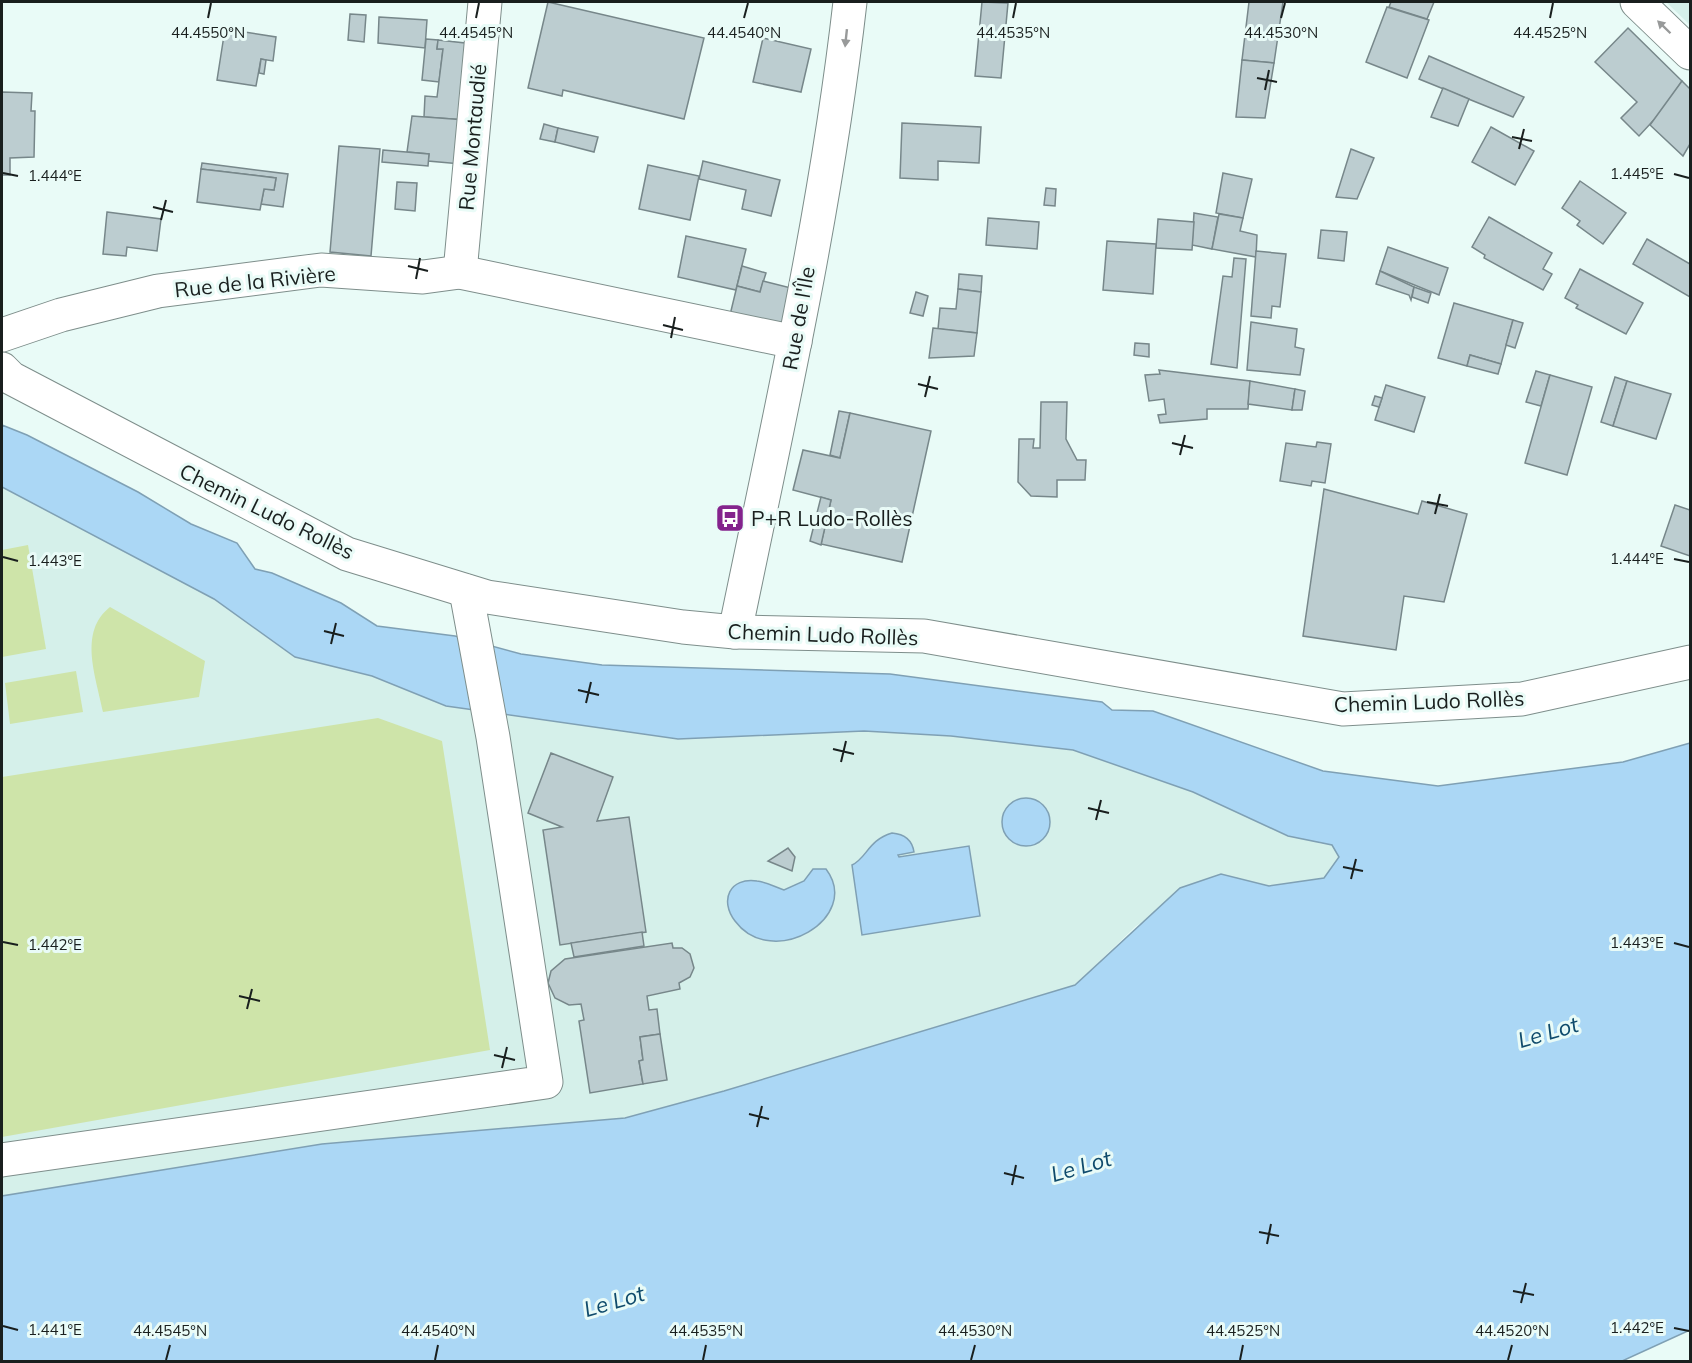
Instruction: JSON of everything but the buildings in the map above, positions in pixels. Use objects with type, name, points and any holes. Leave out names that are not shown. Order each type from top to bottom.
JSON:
[{"type":"street","name":"Rue Montaudié","points":[[460,272],[485,2]]},
{"type":"street","name":"Rue de l'Île","points":[[735,632],[795,342],[842,75],[850,2]]},
{"type":"street","points":[[1637,2],[1690,53]]},
{"type":"street","name":"Rue de la Rivière","points":[[2,335],[61,315],[158,291],[321,270],[423,277],[460,272],[795,342]]},
{"type":"street","name":"Chemin Ludo Rollès","points":[[2,369],[11,378],[87,420],[347,554],[468,605],[487,597],[683,627],[735,632],[924,636],[1343,709],[1522,699],[1690,662]]},
{"type":"street","points":[[2,1160],[546,1082],[494,737],[468,605]]},
{"type":"shaded area","points":[[1666,2],[1690,2],[1690,25]]},
{"type":"shaded area","points":[[2,487],[214,599],[294,657],[372,676],[446,706],[678,739],[864,731],[951,736],[1073,750],[1193,792],[1321,844],[1332,845],[1339,857],[1324,878],[1269,886],[1221,874],[1136,926],[1075,985],[724,1091],[625,1118],[322,1144],[2,1196]]},
{"type":"green space","points":[[28,545],[46,649],[2,657],[2,550]]},
{"type":"green space","points":[[110,607],[205,661],[199,697],[103,712],[94,670],[92,642],[94,629],[100,617]]},
{"type":"green space","points":[[76,671],[83,712],[10,724],[5,683]]},
{"type":"green space","points":[[378,718],[442,741],[490,1050],[2,1137],[2,777]]},
{"type":"water","name":"Le Lot","points":[[2,425],[27,435],[138,492],[191,524],[237,543],[255,569],[272,573],[341,603],[377,626],[455,636],[521,654],[602,665],[890,674],[1102,702],[1112,710],[1153,711],[1323,771],[1438,786],[1623,762],[1690,743],[1690,1330],[1620,1362],[2,1361],[2,1196],[322,1144],[625,1118],[724,1091],[1075,985],[1180,888],[1221,874],[1269,886],[1324,878],[1339,857],[1332,845],[1288,836],[1193,792],[1073,750],[951,736],[864,731],[678,739],[446,706],[372,676],[295,657],[214,599],[2,487]]},
{"type":"water","points":[[1026,798],[1043,805],[1050,822],[1043,839],[1026,846],[1009,839],[1002,822],[1009,805]]},
{"type":"water","points":[[892,833],[907,838],[913,847],[914,852],[898,855],[899,857],[969,846],[980,916],[862,935],[852,865],[878,840]]},
{"type":"water","points":[[813,869],[826,869],[834,887],[833,905],[823,920],[808,932],[790,939],[770,941],[751,935],[735,921],[730,913],[728,898],[734,886],[748,881],[760,882],[784,890],[804,881]]},
{"type":"place","name":"P+R Ludo-Rollès","points":[[730,518]]}]
